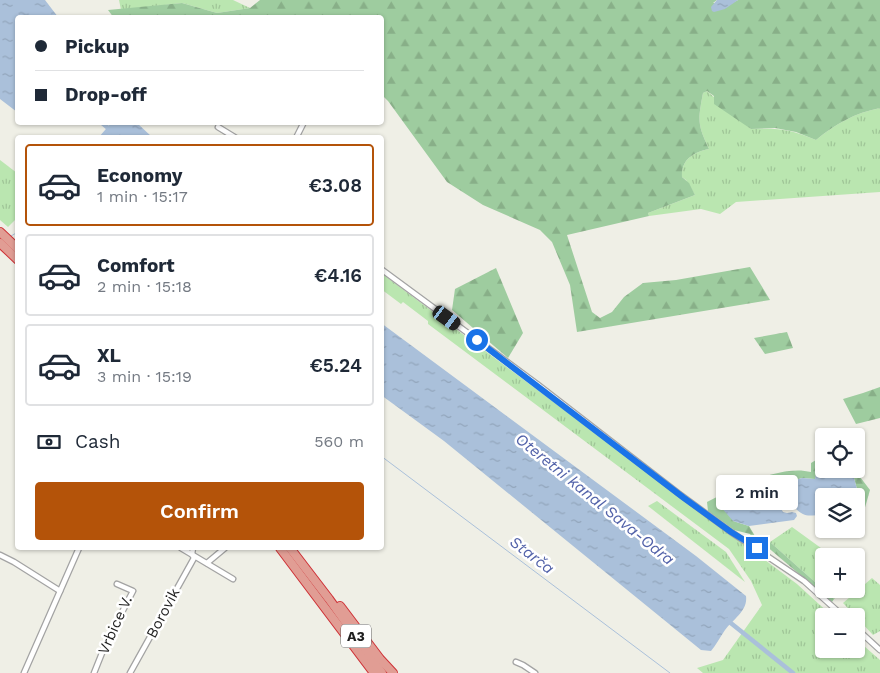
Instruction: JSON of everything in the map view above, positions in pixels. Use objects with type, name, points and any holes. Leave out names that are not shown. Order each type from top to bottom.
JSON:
[{"type":"highway","points":[[0,232],[12,247]]},
{"type":"highway","points":[[0,243],[12,247]]},
{"type":"highway","name":"A3","points":[[282,550],[368,664],[372,673]]},
{"type":"highway","name":"A3","points":[[292,550],[329,598],[382,673]]},
{"type":"highway","points":[[329,598],[339,604],[380,659],[393,673]]},
{"type":"street","points":[[218,127],[231,135]]},
{"type":"street","points":[[384,271],[537,384],[684,498],[804,581],[834,608]]},
{"type":"street","points":[[24,673],[78,550]]},
{"type":"street","points":[[184,550],[233,580]]},
{"type":"street","name":"Borovik","points":[[130,673],[194,558],[193,550]]},
{"type":"street","points":[[207,563],[223,550]]},
{"type":"street","points":[[0,555],[60,591]]},
{"type":"street","name":"Vrbice V.","points":[[94,673],[106,643],[133,592],[117,584]]},
{"type":"street","points":[[865,636],[880,650]]},
{"type":"street","points":[[516,662],[523,664],[535,673]]},
{"type":"green space","points":[[119,0],[233,0],[250,8],[217,13],[182,3],[121,10]]},
{"type":"green space","points":[[260,0],[717,0],[713,3],[734,2],[738,0],[880,0],[880,108],[846,120],[816,140],[796,132],[775,128],[751,129],[714,104],[714,96],[707,91],[703,93],[700,122],[702,134],[709,149],[698,152],[690,157],[682,171],[682,177],[689,183],[695,195],[648,213],[649,216],[567,235],[592,312],[600,318],[612,312],[624,297],[643,283],[676,280],[750,267],[770,300],[577,332],[570,285],[552,242],[540,230],[483,205],[447,182],[384,97],[384,15],[112,15],[108,10],[182,3],[217,13],[250,8]]},
{"type":"green space","points":[[707,91],[751,129],[784,130],[816,140],[846,120],[880,108],[880,192],[736,202],[720,214],[701,209],[649,216],[648,213],[695,195],[682,177],[682,171],[690,157],[698,152],[709,149],[702,134],[700,122],[703,93]]},
{"type":"green space","points":[[0,160],[15,171],[15,220],[8,227],[0,220]]},
{"type":"green space","points":[[496,268],[523,333],[508,358],[452,310],[455,289]]},
{"type":"green space","points":[[384,275],[797,584],[823,608],[815,608],[815,658],[865,658],[865,647],[880,660],[880,673],[703,673],[697,668],[723,660],[762,605],[751,581],[729,549],[428,324],[428,321],[403,302],[401,304],[384,291]]},
{"type":"green space","points":[[787,332],[793,348],[765,354],[754,338]]},
{"type":"green space","points":[[880,387],[880,418],[856,424],[843,399]]},
{"type":"green space","points":[[815,461],[815,479],[802,478],[739,495],[733,521],[749,526],[755,536],[762,538],[761,542],[754,541],[750,534],[734,530],[708,511],[707,502],[730,490],[772,474],[799,470],[811,472],[811,463]]},
{"type":"green space","points":[[854,478],[861,478],[870,490],[865,508],[865,488],[857,488]]},
{"type":"green space","points":[[657,501],[726,552],[745,582],[648,506]]},
{"type":"green space","points":[[792,527],[821,548],[815,548],[815,582],[770,542]]},
{"type":"green space","points":[[770,542],[815,582],[815,588],[765,545]]},
{"type":"green space","points":[[872,578],[880,585],[880,631],[873,635],[865,626],[865,608],[848,608],[843,603],[849,598],[865,598],[865,584]]},
{"type":"water","points":[[0,0],[45,0],[56,15],[15,15],[15,110],[0,99]]},
{"type":"water","points":[[717,0],[738,0],[725,9],[714,12],[711,7]]},
{"type":"water","points":[[109,125],[139,125],[150,135],[101,135]]},
{"type":"water","points":[[384,325],[696,556],[746,596],[745,606],[711,651],[701,650],[444,441],[384,397]]},
{"type":"water","points":[[802,478],[854,478],[857,488],[815,488],[815,515],[803,514],[796,509],[791,504],[791,496],[786,494],[779,505],[783,512],[796,513],[797,516],[794,520],[749,526],[733,521],[720,506],[739,495]]},
{"type":"waterway","name":"Oteretni kanal Sava-Odra","points":[[105,125],[116,135]]},
{"type":"waterway","name":"Starča","points":[[11,236],[15,234]]},
{"type":"waterway","name":"Starča","points":[[384,458],[670,673]]},
{"type":"waterway","name":"Oteretni kanal Sava-Odra","points":[[727,620],[793,673]]},
{"type":"route","points":[[477,340],[684,498],[757,548]]}]
